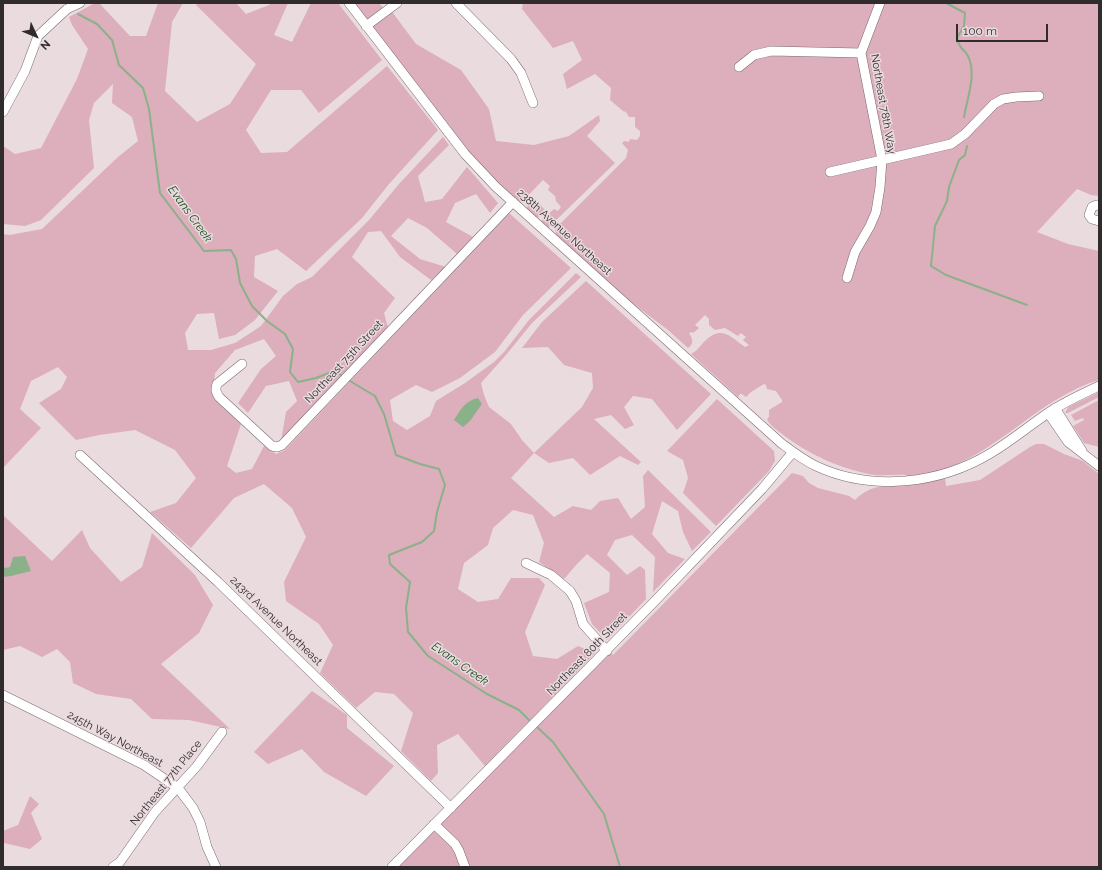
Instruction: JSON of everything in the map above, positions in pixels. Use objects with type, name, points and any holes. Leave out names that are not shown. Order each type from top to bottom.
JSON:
[{"type":"street","points":[[3,112],[25,71],[38,36],[67,9],[80,3]]},
{"type":"street","name":"238th Avenue Northeast","points":[[349,3],[465,154],[485,176],[792,452],[809,462],[833,472],[856,478],[879,481],[908,481],[948,473],[966,467],[991,453],[1052,410],[1099,386]]},
{"type":"street","points":[[366,26],[398,3]]},
{"type":"street","points":[[456,3],[511,59],[521,73],[533,103]]},
{"type":"street","name":"Northeast 78th Way","points":[[830,172],[882,160],[862,53],[880,3]]},
{"type":"street","points":[[739,67],[754,55],[771,51],[862,53]]},
{"type":"street","points":[[847,278],[855,252],[876,212],[882,160],[940,148],[951,144],[975,125],[986,111],[1003,99],[1039,96]]},
{"type":"street","name":"Northeast 75th Street","points":[[242,364],[217,384],[215,388],[216,393],[272,446],[277,447],[282,445],[513,202]]},
{"type":"street","points":[[1099,205],[1094,206],[1089,212],[1092,220],[1099,221]]},
{"type":"street","points":[[1052,410],[1068,442],[1099,466]]},
{"type":"street","name":"Northeast 80th Street","points":[[392,867],[607,651],[762,489],[792,452]]},
{"type":"street","name":"243rd Avenue Northeast","points":[[80,455],[218,582],[451,808]]},
{"type":"street","points":[[526,563],[552,575],[570,591],[576,601],[583,624],[607,651]]},
{"type":"street","name":"245th Way Northeast","points":[[3,695],[144,765],[178,788],[193,808],[200,822],[207,847],[216,867]]},
{"type":"street","name":"Northeast 77th Place","points":[[113,867],[120,862],[155,812],[198,766],[222,732]]},
{"type":"street","points":[[434,824],[455,844],[465,867]]},
{"type":"shaded area","points":[[95,3],[99,3],[130,36],[146,36],[158,3],[183,3],[172,22],[165,91],[197,122],[230,104],[256,64],[196,5],[198,3],[236,3],[246,14],[271,3],[288,3],[274,35],[292,42],[311,3],[338,3],[382,60],[319,113],[301,90],[271,90],[246,130],[261,153],[287,152],[387,66],[438,130],[389,184],[362,218],[306,271],[277,249],[255,256],[254,277],[278,291],[255,320],[235,335],[219,339],[214,313],[197,314],[185,333],[188,350],[211,350],[235,343],[261,326],[283,296],[297,284],[312,277],[369,220],[399,184],[443,137],[449,145],[418,176],[425,202],[442,199],[467,167],[498,203],[490,213],[476,194],[455,203],[446,222],[473,237],[457,254],[427,228],[408,218],[391,236],[420,259],[446,267],[431,280],[400,257],[381,231],[368,232],[352,257],[395,298],[384,313],[388,328],[281,441],[286,412],[297,401],[289,381],[266,386],[248,413],[238,403],[261,369],[276,356],[264,339],[235,350],[215,373],[213,396],[241,424],[227,466],[236,473],[252,469],[264,446],[276,454],[285,450],[509,213],[571,268],[523,315],[495,352],[460,378],[432,392],[416,385],[390,400],[393,421],[407,430],[430,416],[436,401],[465,383],[494,362],[504,352],[529,320],[576,273],[581,277],[532,323],[481,383],[489,407],[511,424],[522,440],[534,453],[511,478],[554,517],[573,506],[591,510],[600,501],[618,498],[631,519],[645,507],[643,476],[648,470],[711,532],[692,551],[683,532],[678,511],[662,501],[652,534],[668,553],[685,559],[653,592],[655,557],[632,535],[615,540],[607,555],[627,575],[640,566],[645,570],[646,599],[607,640],[592,624],[584,603],[609,592],[610,573],[587,554],[564,579],[539,562],[544,543],[533,515],[513,510],[493,528],[488,545],[464,563],[458,589],[478,602],[498,599],[511,578],[539,578],[545,585],[525,632],[533,656],[557,659],[578,646],[595,653],[539,711],[542,714],[606,648],[613,655],[792,473],[803,476],[809,483],[818,488],[849,496],[855,500],[867,491],[878,487],[905,486],[906,475],[875,475],[863,473],[826,460],[792,441],[773,427],[767,419],[769,417],[769,410],[782,402],[776,391],[767,389],[766,385],[764,384],[746,397],[740,394],[738,397],[691,354],[711,336],[716,334],[721,333],[730,336],[745,347],[749,345],[743,340],[746,337],[741,333],[738,336],[725,328],[715,330],[709,325],[709,319],[705,315],[695,325],[699,328],[693,333],[689,333],[692,341],[688,348],[668,330],[582,265],[552,238],[556,233],[555,230],[558,226],[626,158],[628,150],[622,143],[624,141],[629,142],[630,139],[637,140],[640,136],[640,131],[635,127],[635,117],[629,117],[626,112],[610,100],[611,88],[595,74],[567,89],[563,74],[582,60],[573,41],[553,48],[522,9],[523,3],[1099,3],[1099,196],[1091,195],[1077,189],[1037,232],[1068,244],[1099,251],[1099,380],[1058,398],[984,449],[965,460],[944,469],[946,486],[980,480],[1030,447],[1036,444],[1044,444],[1083,461],[1099,474],[1099,867],[392,867],[528,728],[525,725],[485,766],[458,734],[437,745],[438,773],[431,781],[401,751],[413,713],[394,694],[375,692],[356,708],[320,673],[333,645],[319,624],[286,601],[284,582],[306,537],[292,508],[264,484],[234,498],[191,548],[150,512],[176,503],[196,478],[175,450],[135,430],[76,440],[39,403],[61,389],[67,377],[58,367],[31,381],[20,409],[41,428],[3,468],[3,234],[10,235],[42,229],[118,157],[138,141],[132,117],[112,103],[113,84],[94,103],[89,120],[94,168],[41,220],[25,226],[3,224],[3,146],[15,154],[41,148],[77,79],[88,49],[72,25],[69,17]]},
{"type":"shaded area","points":[[349,3],[379,3],[386,11],[390,9],[416,44],[461,70],[489,109],[496,141],[534,145],[569,136],[599,115],[600,121],[587,136],[615,163],[548,228],[541,222],[542,220],[554,209],[558,211],[561,207],[556,201],[555,196],[548,190],[550,186],[543,180],[517,207],[496,187]]},
{"type":"shaded area","points":[[534,200],[544,209],[542,214],[537,218],[526,208]]},
{"type":"shaded area","points":[[586,281],[711,394],[677,430],[652,399],[633,396],[624,407],[634,425],[625,429],[611,415],[594,419],[641,462],[638,465],[620,456],[590,475],[573,458],[549,463],[534,453],[582,407],[593,388],[592,373],[564,365],[548,347],[522,348],[542,322]]},
{"type":"shaded area","points":[[1099,392],[1099,397],[1068,413],[1065,413],[1068,407]]},
{"type":"shaded area","points":[[478,398],[482,404],[470,421],[463,427],[454,420],[467,403]]},
{"type":"shaded area","points":[[717,399],[774,451],[775,461],[769,471],[716,526],[683,493],[688,478],[683,460],[667,451]]},
{"type":"shaded area","points":[[1099,400],[1099,447],[1084,443],[1073,426],[1084,420],[1083,418],[1075,421],[1071,415]]},
{"type":"shaded area","points":[[3,515],[52,561],[82,530],[90,548],[121,582],[142,567],[152,533],[195,575],[213,605],[199,633],[161,664],[230,729],[189,720],[152,719],[131,699],[96,694],[73,683],[70,662],[57,649],[42,657],[20,646],[3,650]]},
{"type":"shaded area","points":[[25,556],[31,571],[3,577],[3,566],[5,568],[10,567],[13,557]]},
{"type":"shaded area","points":[[312,691],[347,715],[347,728],[394,766],[366,796],[324,772],[302,749],[268,764],[254,752]]},
{"type":"shaded area","points":[[30,796],[39,804],[31,813],[42,839],[30,849],[4,843],[3,845],[3,831],[18,825]]},
{"type":"waterway","points":[[946,3],[965,13],[964,26],[957,38],[960,47],[968,56],[972,71],[964,117]]},
{"type":"waterway","name":"Evans Creek","points":[[78,14],[97,24],[112,40],[119,65],[143,88],[149,109],[160,193],[204,251],[231,250],[236,259],[240,283],[252,306],[267,321],[285,334],[293,349],[290,372],[298,382],[316,378],[334,371],[341,375]]},
{"type":"waterway","points":[[967,146],[965,155],[959,160],[949,187],[947,201],[935,226],[931,266],[946,275],[1027,305]]},
{"type":"waterway","name":"Evans Creek","points":[[350,381],[375,396],[384,414],[396,455],[439,469],[445,485],[437,512],[434,531],[422,542],[389,555],[390,564],[410,582],[406,608],[408,632],[428,656],[487,694],[519,710],[529,720]]},
{"type":"waterway","points":[[537,727],[553,742],[604,814],[620,867]]}]
